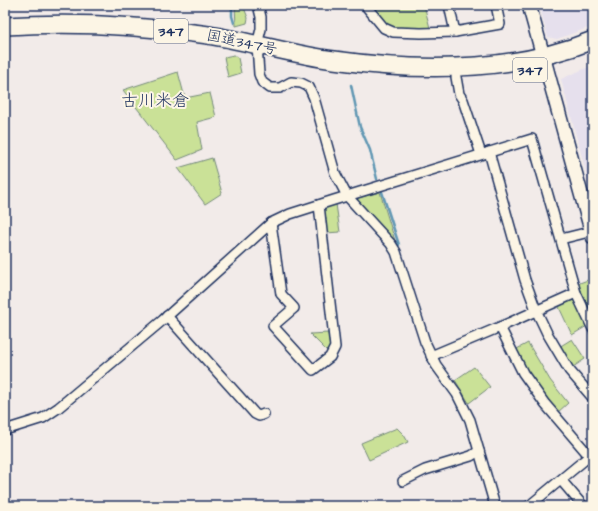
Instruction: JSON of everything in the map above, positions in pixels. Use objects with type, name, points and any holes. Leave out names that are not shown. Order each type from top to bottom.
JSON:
[{"type":"highway","name":"国道347号","points":[[5,26],[45,23],[127,26],[201,34],[334,60],[369,70],[414,77],[490,76],[593,52]]},
{"type":"highway","name":"国道347号","points":[[334,60],[390,66],[437,68],[545,62],[593,40]]},
{"type":"street","points":[[258,5],[262,29],[258,45],[259,74],[262,82],[270,88],[280,88],[291,82],[301,82],[309,87],[314,98],[335,173],[347,196],[396,252],[424,342],[431,356],[457,394],[470,420],[495,506]]},
{"type":"street","points":[[364,5],[384,28],[393,32],[421,33],[455,32],[500,24],[496,5]]},
{"type":"street","points":[[449,5],[455,32]]},
{"type":"street","points":[[530,5],[592,233],[561,239]]},
{"type":"street","points":[[456,77],[459,94],[464,100],[485,153],[536,310],[547,333],[569,370],[593,398]]},
{"type":"street","points":[[5,430],[43,418],[58,408],[167,316],[271,223],[290,214],[532,139],[576,293],[593,329]]},
{"type":"street","points":[[271,223],[281,294],[294,308],[273,326],[313,370],[330,357],[335,347],[319,205]]},
{"type":"street","points":[[431,356],[576,293]]},
{"type":"street","points":[[167,316],[255,414],[259,416],[264,414]]},
{"type":"street","points":[[500,327],[523,373],[546,404],[592,456],[529,506]]},
{"type":"street","points":[[403,481],[425,470],[471,456],[479,451]]},
{"type":"street","points":[[561,480],[583,506]]},
{"type":"shaded area","points":[[539,5],[593,5],[593,26],[557,39],[548,37]]},
{"type":"shaded area","points":[[593,65],[593,198],[561,79]]},
{"type":"green space","points":[[235,5],[243,5],[248,18],[247,23],[236,26]]},
{"type":"green space","points":[[368,5],[424,5],[430,28],[402,28],[387,26]]},
{"type":"green space","points":[[234,55],[238,58],[241,73],[228,77],[224,57]]},
{"type":"green space","points":[[178,72],[185,98],[210,93],[216,117],[197,122],[202,150],[177,160],[123,90]]},
{"type":"green space","points":[[212,158],[222,193],[205,204],[178,168]]},
{"type":"green space","points":[[380,192],[396,244],[379,223],[357,202],[358,198]]},
{"type":"green space","points":[[336,204],[340,232],[326,233],[324,208],[325,206]]},
{"type":"green space","points":[[593,278],[593,319],[590,318],[577,284]]},
{"type":"green space","points":[[570,299],[576,302],[587,326],[572,335],[558,305]]},
{"type":"green space","points":[[328,333],[330,347],[328,352],[310,334]]},
{"type":"green space","points":[[572,339],[585,359],[573,367],[559,347]]},
{"type":"green space","points":[[528,343],[550,380],[568,403],[557,413],[537,388],[515,350]]},
{"type":"green space","points":[[474,367],[490,387],[469,403],[455,380]]},
{"type":"green space","points":[[397,428],[408,442],[369,460],[361,443]]},
{"type":"waterway","points":[[232,5],[232,16],[234,23]]},
{"type":"waterway","points":[[351,85],[360,127],[370,150],[377,179]]},
{"type":"waterway","points":[[382,192],[399,245]]},
{"type":"district","name":"古川米倉","points":[[155,100]]}]
